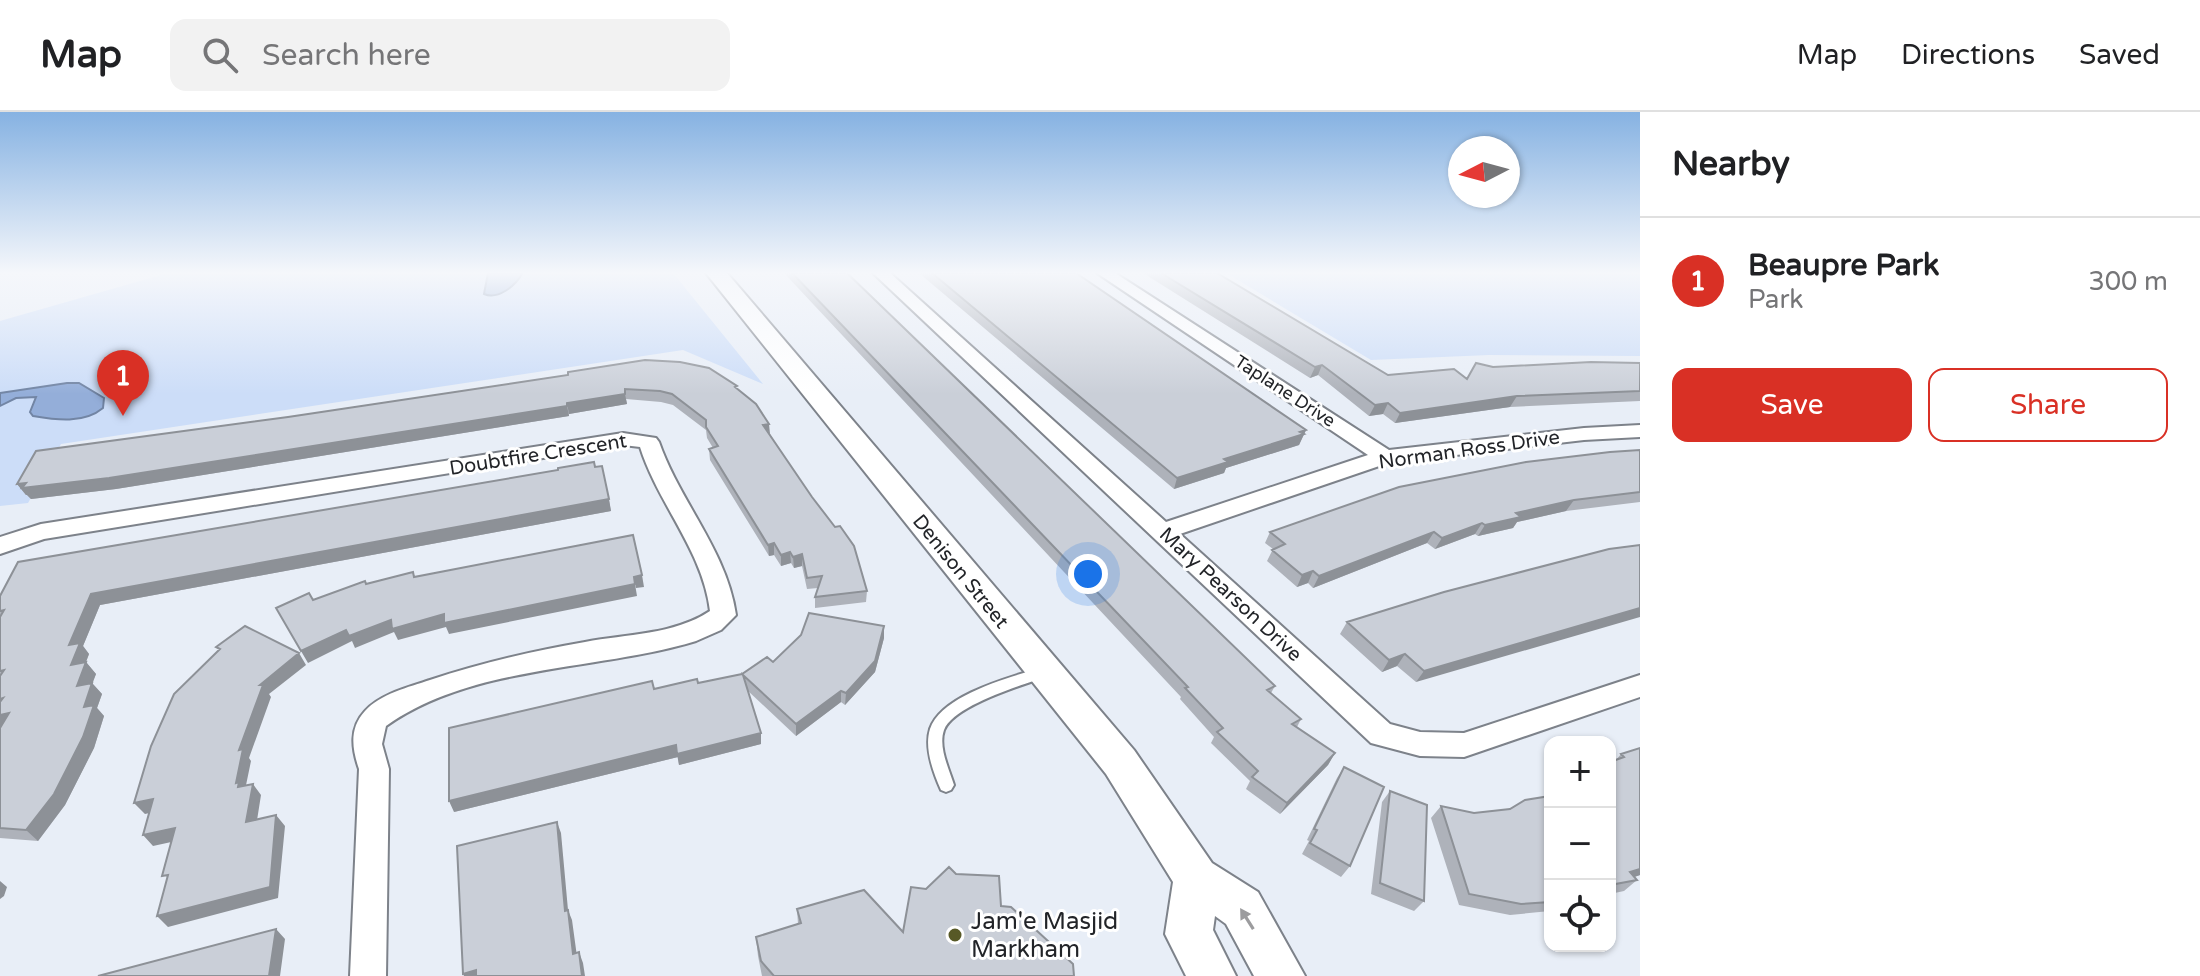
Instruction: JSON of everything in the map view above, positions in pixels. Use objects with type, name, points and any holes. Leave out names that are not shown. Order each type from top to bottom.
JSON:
[{"type":"street","name":"Denison Street","points":[[749,313],[1120,762],[1196,878],[1242,908],[1281,976]]},
{"type":"street","name":"Mary Pearson Drive","points":[[925,313],[1165,531],[1381,734],[1420,744],[1464,745],[1640,686]]},
{"type":"street","name":"Taplane Drive","points":[[1166,313],[1385,457]]},
{"type":"street","name":"Norman Ross Drive","points":[[1165,531],[1385,457],[1584,434],[1640,431]]},
{"type":"street","name":"Doubtfire Crescent","points":[[0,546],[41,532],[623,439],[639,438],[649,442],[715,578],[723,603],[723,615],[690,635],[616,646],[471,678],[412,696],[378,716],[370,727],[366,750],[374,769],[368,976]]},
{"type":"street","points":[[1196,878],[1189,934],[1212,976]]},
{"type":"lane","points":[[946,785],[936,747],[938,725],[955,707],[1043,671]]},
{"type":"shaded area","points":[[27,313],[706,313],[763,384],[683,350],[61,444],[28,503],[0,506],[0,321]]},
{"type":"shaded area","points":[[1293,313],[1640,313],[1640,356],[1489,355],[1371,360]]},
{"type":"shaded area","points":[[79,383],[104,398],[103,408],[87,417],[60,419],[33,416],[30,412],[36,397],[16,398],[0,406],[0,393]]},
{"type":"building","points":[[831,313],[889,313],[1275,686],[1267,690],[1301,719],[1292,724],[1335,753],[1287,803],[1252,777],[1258,771],[1217,732],[1223,728],[1185,688],[1188,687]]},
{"type":"building","points":[[980,313],[1135,313],[1306,430],[1300,432],[1304,434],[1224,459],[1228,462],[1177,478]]},
{"type":"building","points":[[1227,313],[1285,313],[1388,375],[1454,369],[1467,379],[1476,363],[1493,367],[1640,363],[1640,391],[1517,396],[1400,413],[1388,403],[1375,405],[1322,365],[1315,367]]},
{"type":"building","points":[[645,360],[709,368],[737,386],[756,404],[769,424],[763,425],[812,497],[854,546],[867,591],[815,597],[822,576],[807,578],[802,554],[793,557],[790,552],[781,555],[774,543],[768,545],[709,449],[718,446],[706,427],[706,420],[672,394],[660,391],[625,389],[625,394],[567,403],[567,406],[109,478],[22,488],[26,483],[17,484],[36,451],[288,417],[568,375],[568,372]]},
{"type":"building","points":[[1640,450],[1640,492],[1574,500],[1516,513],[1521,517],[1485,525],[1482,523],[1442,538],[1434,532],[1319,576],[1313,571],[1302,575],[1272,550],[1285,544],[1270,532],[1399,487],[1526,462]]},
{"type":"building","points":[[594,462],[595,467],[602,466],[609,499],[91,594],[69,645],[80,643],[71,665],[86,662],[77,686],[92,683],[84,707],[94,705],[83,737],[54,794],[26,830],[0,828],[0,728],[9,713],[0,715],[3,698],[0,699],[0,676],[4,670],[0,671],[0,617],[4,610],[0,611],[0,596],[18,562]]},
{"type":"building","points":[[633,535],[642,575],[634,577],[635,584],[444,623],[444,614],[392,629],[391,620],[349,636],[346,630],[301,651],[276,608],[309,593],[313,600],[365,581],[366,584],[413,572],[414,577]]},
{"type":"building","points":[[1640,545],[1640,608],[1424,671],[1405,654],[1389,660],[1347,622],[1444,592],[1609,549]]},
{"type":"building","points":[[809,613],[884,626],[875,661],[846,693],[841,691],[796,724],[743,675],[761,733],[677,754],[676,745],[449,801],[449,728],[652,681],[654,689],[697,679],[698,683],[742,674],[767,657],[773,662],[801,635]]},
{"type":"building","points":[[245,626],[299,653],[260,685],[263,685],[239,750],[243,749],[236,783],[239,782],[238,787],[253,784],[246,822],[276,815],[270,887],[157,916],[168,875],[162,876],[175,828],[143,835],[153,799],[134,803],[151,746],[174,694],[220,649],[216,647]]},
{"type":"building","points":[[1640,748],[1640,869],[1630,872],[1637,880],[1616,884],[1616,760],[1624,757],[1621,754]]},
{"type":"building","points":[[1344,767],[1384,787],[1350,866],[1310,843]]},
{"type":"building","points":[[1390,791],[1427,805],[1424,901],[1380,883]]},
{"type":"building","points":[[1544,797],[1544,902],[1521,904],[1469,894],[1441,806],[1474,813],[1510,809],[1525,800]]},
{"type":"building","points":[[557,822],[565,911],[568,910],[573,954],[579,952],[582,976],[476,976],[476,970],[463,974],[457,846]]},
{"type":"building","name":"Jam'e Masjid Markham","points":[[949,867],[956,874],[999,876],[1001,906],[1011,907],[1073,964],[1074,976],[774,976],[761,961],[756,937],[801,923],[797,909],[864,890],[903,932],[911,887],[926,889]]},
{"type":"building","points":[[276,929],[269,976],[98,976]]},
{"type":"place","name":"Beaupre Park","points":[[123,416]]},
{"type":"place","name":"Jam'e Masjid Markham","points":[[955,935]]}]
